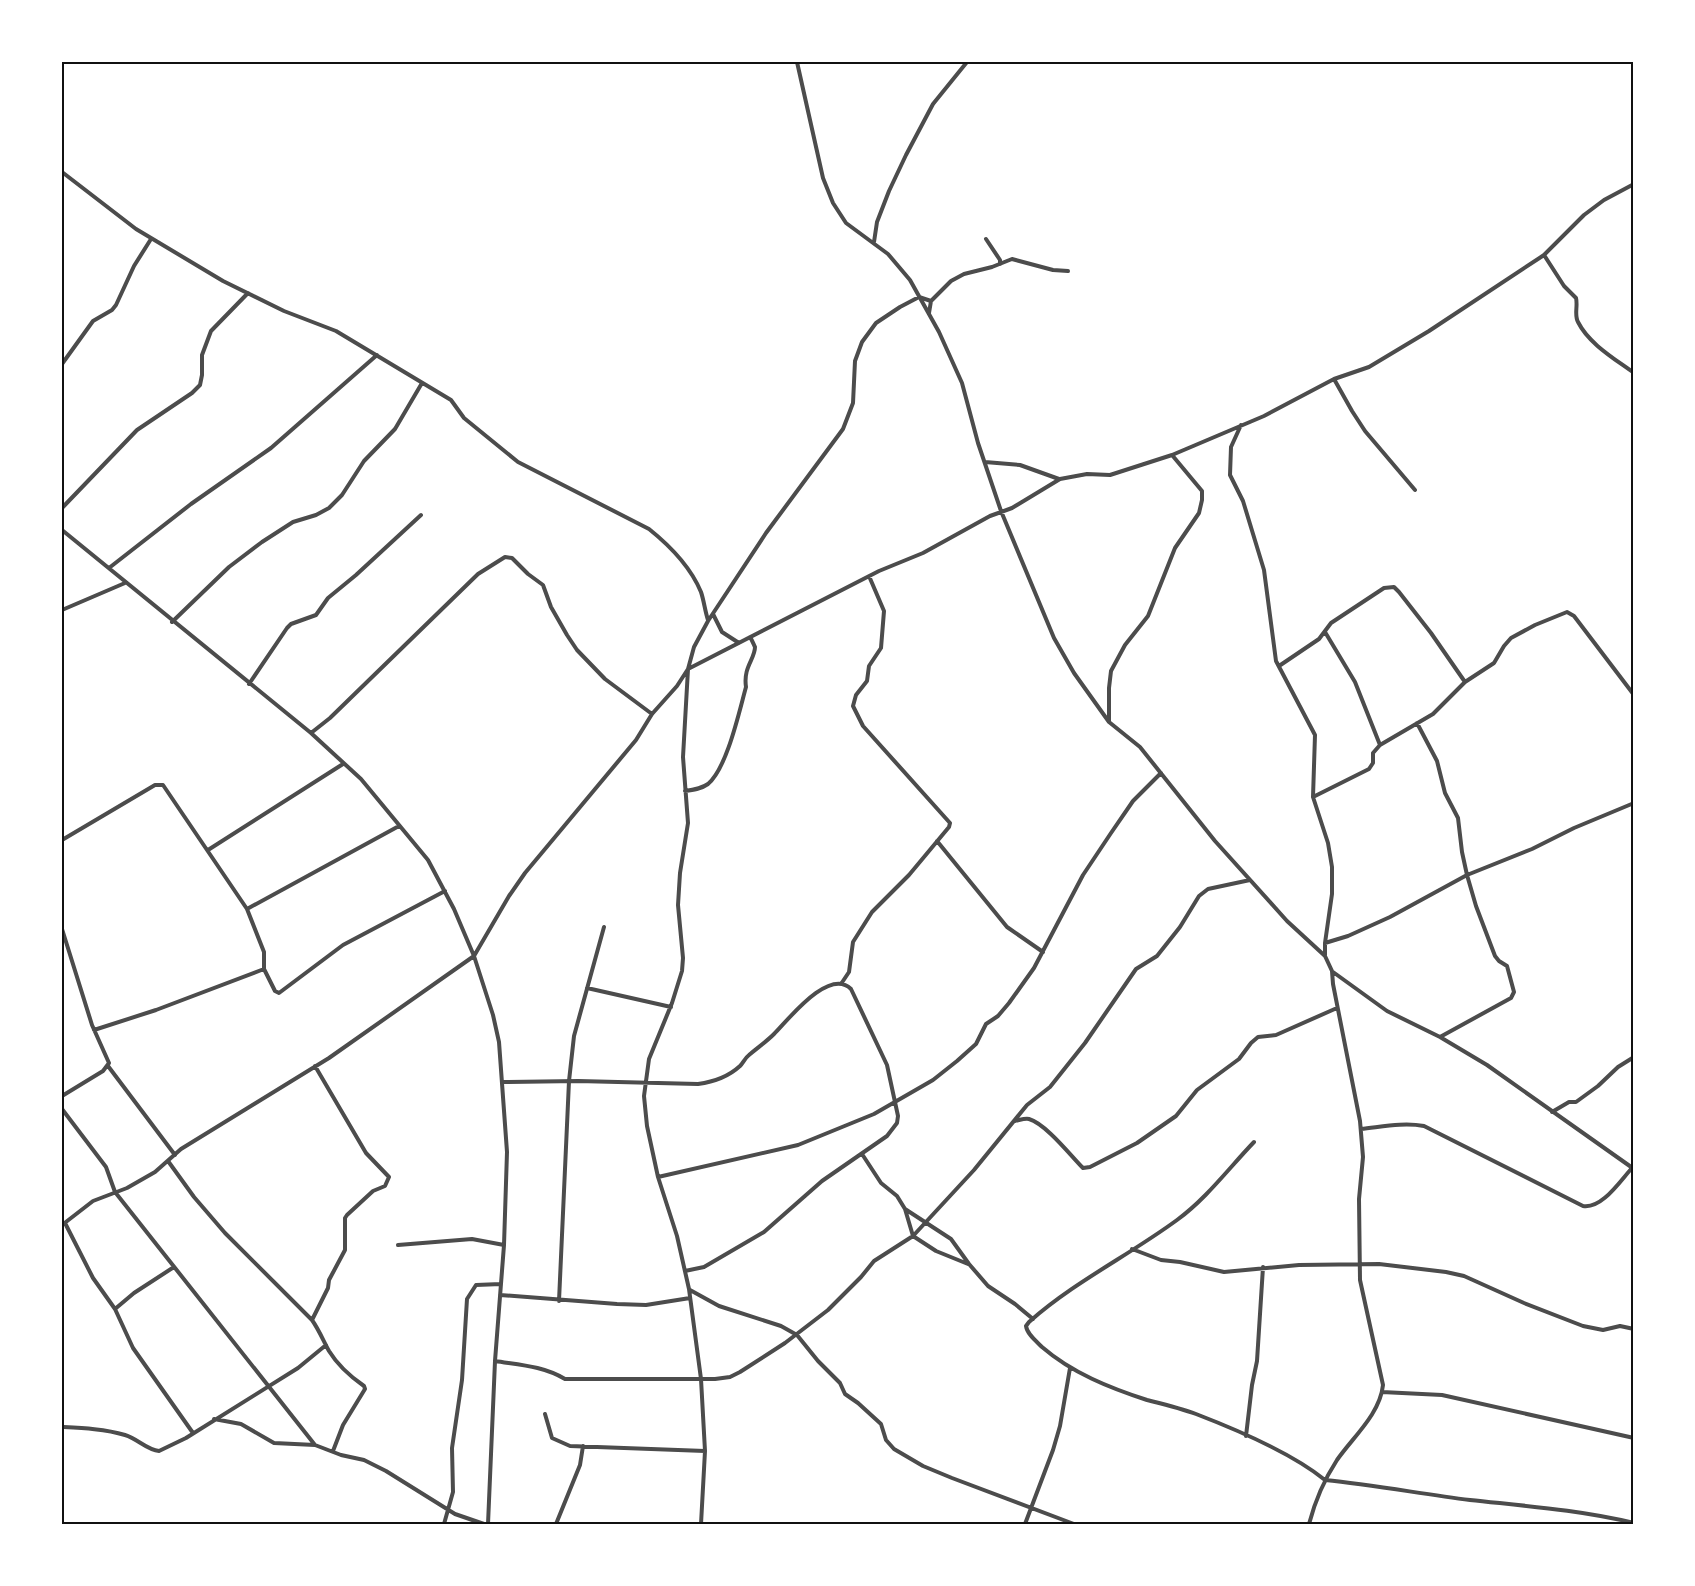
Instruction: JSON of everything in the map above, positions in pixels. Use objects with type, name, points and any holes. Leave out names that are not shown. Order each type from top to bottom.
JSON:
[{"type":"street","points":[[797,62],[823,178],[833,203],[846,223],[888,254],[910,280],[929,313],[962,383],[1001,511],[1054,638],[1074,673],[1109,722],[1140,747],[1215,841],[1287,921],[1325,956],[1332,971],[1361,1130],[1363,1157],[1359,1199],[1362,1293],[1382,1376],[1382,1392],[1370,1416],[1336,1461],[1325,1480],[1313,1507],[1309,1524]]},
{"type":"street","points":[[874,242],[889,190],[906,155],[933,104],[967,62]]},
{"type":"street","points":[[62,172],[151,239],[172,248],[223,281],[284,311],[336,331],[452,400],[464,418],[518,462],[649,529],[664,540],[694,579],[702,594],[708,621]]},
{"type":"street","points":[[193,1433],[133,1348],[115,1309],[93,1278],[63,1224],[93,1202],[146,1178],[175,1155],[315,1066],[474,956],[525,873],[645,729],[652,714],[677,686],[688,669],[894,563],[931,549],[1001,511],[1012,508],[1060,479],[1087,474],[1110,475],[1172,454],[1264,416],[1334,379],[1369,366],[1403,347],[1544,255],[1584,214],[1634,183]]},
{"type":"street","points":[[62,364],[93,321],[112,310],[116,305],[134,266],[151,239]]},
{"type":"street","points":[[986,239],[1000,262]]},
{"type":"street","points":[[1544,255],[1564,286],[1576,298],[1577,320],[1590,338],[1617,363],[1634,374]]},
{"type":"street","points":[[929,313],[931,301],[951,281],[964,274],[1000,262],[1012,259],[1053,270],[1068,271]]},
{"type":"street","points":[[62,508],[137,430],[192,393],[200,385],[202,355],[211,331],[248,293]]},
{"type":"street","points":[[701,1524],[705,1451],[700,1379],[689,1289],[658,1177],[647,1126],[644,1083],[649,1059],[671,1007],[682,971],[678,905],[680,873],[688,823],[683,757],[688,669],[694,647],[713,613],[760,542],[843,429],[854,403],[855,361],[866,334],[883,318],[919,297],[931,301]]},
{"type":"street","points":[[109,568],[191,504],[272,448],[377,355]]},
{"type":"street","points":[[1334,379],[1365,430],[1415,490]]},
{"type":"street","points":[[172,622],[229,567],[262,542],[293,522],[316,515],[329,508],[342,495],[364,461],[395,429],[422,383]]},
{"type":"street","points":[[1241,425],[1231,447],[1230,474],[1242,501],[1264,570],[1271,612],[1274,651],[1279,666],[1316,735],[1313,797],[1328,843],[1332,867],[1332,894],[1325,956]]},
{"type":"street","points":[[1109,722],[1108,688],[1111,671],[1125,645],[1148,616],[1175,548],[1199,513],[1202,491],[1172,454]]},
{"type":"street","points":[[985,462],[1020,465],[1060,479]]},
{"type":"street","points":[[249,684],[291,624],[316,615],[328,598],[421,515]]},
{"type":"street","points":[[62,530],[311,733],[360,779],[428,860],[445,891],[474,956],[499,1042],[507,1152],[504,1245],[486,1524],[449,1510],[374,1464],[315,1445],[274,1443],[241,1424],[214,1419]]},
{"type":"street","points":[[311,733],[330,718],[478,574],[505,557],[512,558],[543,585],[551,607],[577,650],[605,679],[652,714]]},
{"type":"street","points":[[841,984],[849,972],[853,942],[872,912],[909,875],[950,823],[870,734],[856,715],[853,706],[856,695],[867,681],[867,670],[879,653],[882,643],[884,611],[868,576]]},
{"type":"street","points":[[62,610],[125,583]]},
{"type":"street","points":[[1279,666],[1319,639],[1331,623],[1384,588],[1394,587],[1431,633],[1465,682]]},
{"type":"street","points":[[1313,797],[1369,769],[1373,763],[1373,753],[1380,745],[1433,714],[1465,682],[1494,663],[1511,638],[1567,612],[1574,616],[1634,695]]},
{"type":"street","points":[[713,613],[722,632],[739,643]]},
{"type":"street","points":[[1324,632],[1355,682],[1380,745]]},
{"type":"street","points":[[685,791],[700,788],[708,783],[723,763],[746,687],[744,675],[754,651],[755,646],[750,637]]},
{"type":"street","points":[[1417,723],[1437,761],[1445,793],[1458,818],[1462,852],[1476,906],[1495,956],[1509,970],[1514,995],[1440,1037]]},
{"type":"street","points":[[208,850],[343,764]]},
{"type":"street","points":[[658,1177],[798,1145],[894,1104],[933,1080],[970,1051],[979,1040],[986,1024],[998,1016],[1009,1003],[1043,952],[1083,875],[1111,833],[1134,801],[1161,773]]},
{"type":"street","points":[[62,840],[159,784],[167,790],[247,909],[264,952],[264,969],[275,991],[279,993],[344,945],[445,891]]},
{"type":"street","points":[[1325,943],[1348,936],[1390,917],[1467,875],[1532,849],[1574,828],[1634,803]]},
{"type":"street","points":[[247,909],[399,826]]},
{"type":"street","points":[[937,841],[1008,927],[1043,952]]},
{"type":"street","points":[[495,1361],[535,1366],[565,1379],[729,1377],[797,1335],[828,1310],[874,1261],[914,1236],[1027,1105],[1050,1087],[1129,982],[1136,969],[1152,961],[1168,943],[1199,896],[1208,889],[1250,879]]},
{"type":"street","points":[[559,1301],[568,1081],[574,1036],[604,927]]},
{"type":"street","points":[[62,929],[94,1030],[108,1060],[108,1066],[175,1155]]},
{"type":"street","points":[[94,1030],[156,1010],[264,969]]},
{"type":"street","points":[[1332,971],[1387,1011],[1440,1037],[1493,1069],[1633,1169],[1602,1200],[1589,1207],[1582,1206],[1473,1153],[1424,1126],[1397,1125],[1361,1130]]},
{"type":"street","points":[[502,1082],[698,1084],[716,1081],[739,1067],[747,1057],[770,1039],[803,1003],[832,984],[841,984],[851,989],[887,1065],[898,1120],[894,1128],[862,1155],[822,1181],[764,1232],[704,1267],[685,1271]]},
{"type":"street","points":[[587,988],[671,1007]]},
{"type":"street","points":[[1015,1121],[1028,1119],[1036,1123],[1059,1142],[1083,1168],[1090,1167],[1137,1143],[1176,1116],[1197,1090],[1239,1059],[1258,1037],[1276,1035],[1337,1008]]},
{"type":"street","points":[[1552,1112],[1569,1102],[1576,1102],[1618,1067],[1634,1057]]},
{"type":"street","points":[[62,1096],[108,1066]]},
{"type":"street","points":[[312,1320],[345,1250],[346,1215],[373,1191],[385,1186],[389,1177],[366,1153],[315,1066]]},
{"type":"street","points":[[62,1109],[106,1167],[115,1192],[315,1445]]},
{"type":"street","points":[[1254,1142],[1196,1205],[1067,1292],[1033,1319],[1026,1326],[1027,1331],[1070,1368],[1114,1389],[1196,1414],[1246,1436],[1316,1472],[1325,1480],[1438,1496],[1560,1509],[1634,1523]]},
{"type":"street","points":[[862,1155],[881,1183],[897,1196],[905,1209],[914,1236],[936,1251],[969,1264]]},
{"type":"street","points":[[168,1161],[194,1197],[225,1233],[312,1320],[336,1360],[364,1386],[365,1389],[343,1425],[333,1451]]},
{"type":"street","points":[[905,1209],[951,1239],[969,1264],[994,1291],[1016,1304],[1033,1319]]},
{"type":"street","points":[[398,1245],[472,1239],[504,1245]]},
{"type":"street","points":[[1132,1249],[1161,1260],[1224,1272],[1263,1267],[1379,1264],[1455,1274],[1583,1326],[1603,1330],[1620,1326],[1634,1329]]},
{"type":"street","points":[[115,1309],[134,1293],[174,1267]]},
{"type":"street","points":[[1246,1436],[1257,1361],[1263,1267]]},
{"type":"street","points":[[444,1524],[453,1492],[452,1448],[462,1380],[467,1299],[476,1285],[501,1284]]},
{"type":"street","points":[[689,1289],[719,1306],[781,1326],[797,1335],[840,1383],[846,1395],[858,1402],[881,1424],[886,1440],[894,1449],[923,1466],[983,1491],[1074,1524]]},
{"type":"street","points":[[500,1295],[559,1301],[646,1305],[690,1298]]},
{"type":"street","points":[[62,1427],[123,1434],[143,1443],[150,1449],[159,1451],[193,1433],[298,1368],[326,1344]]},
{"type":"street","points":[[1025,1524],[1053,1450],[1063,1416],[1070,1368]]},
{"type":"street","points":[[1382,1392],[1442,1395],[1634,1438]]},
{"type":"street","points":[[545,1414],[552,1438],[570,1446],[705,1451]]},
{"type":"street","points":[[556,1524],[580,1465],[583,1446]]},
{"type":"street","points":[[332,1524],[341,1524]]}]
